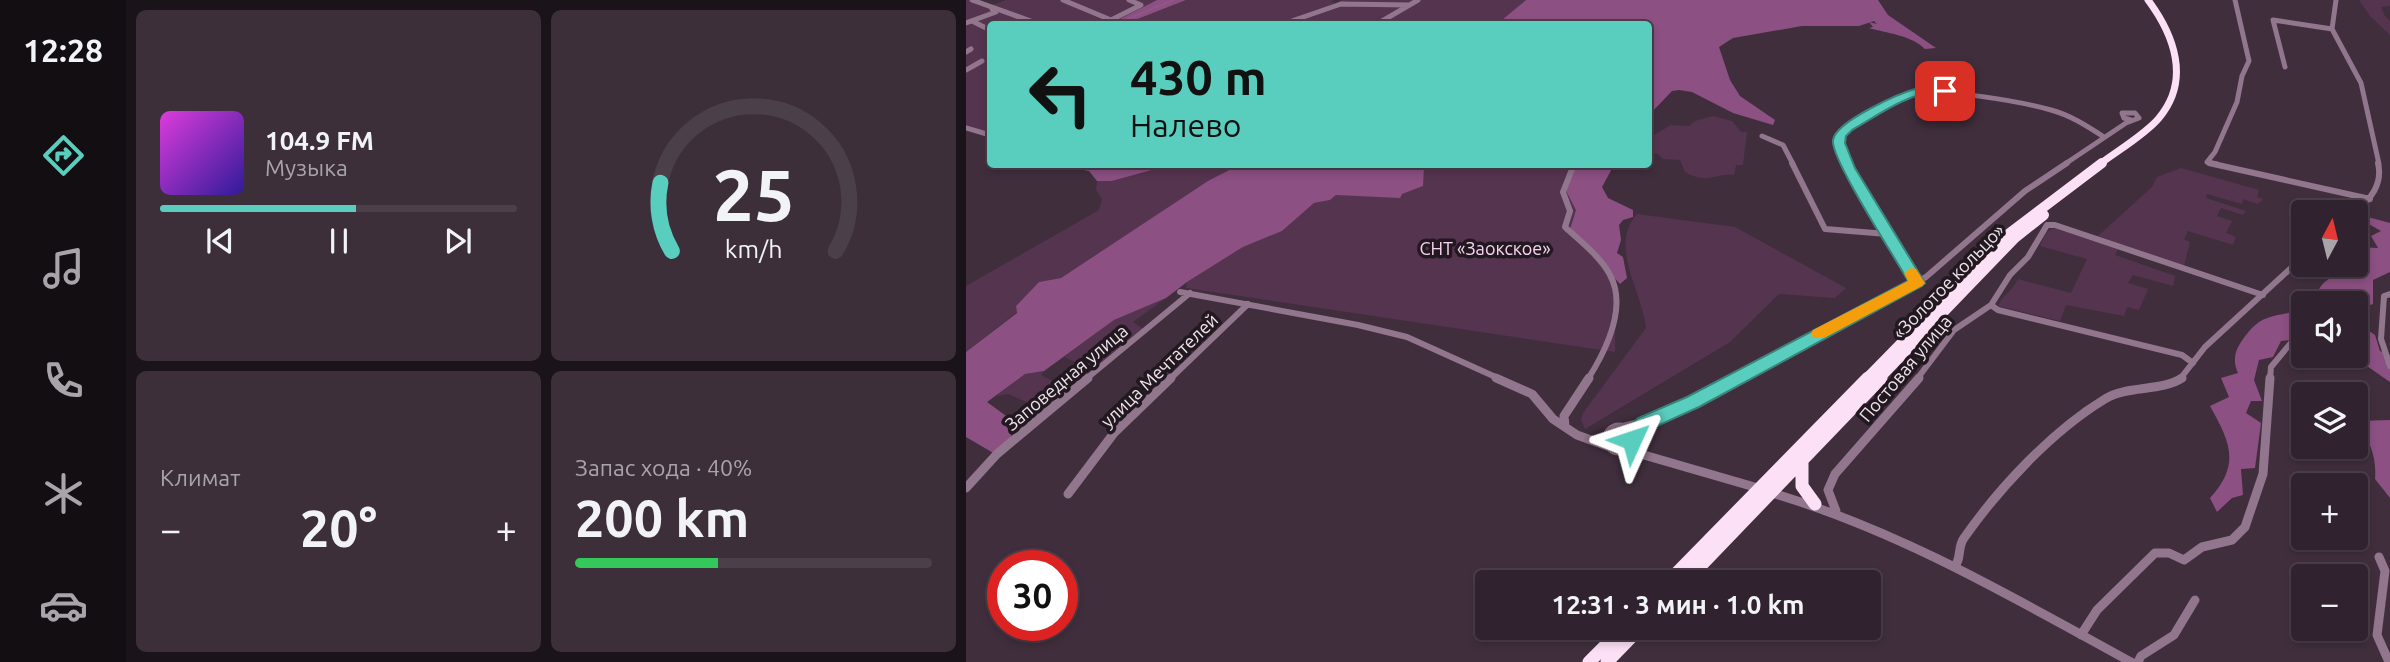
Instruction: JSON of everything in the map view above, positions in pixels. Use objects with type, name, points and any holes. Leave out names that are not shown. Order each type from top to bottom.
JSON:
[{"type":"highway","name":"«Золотое кольцо»","points":[[1679,570],[2007,234],[2159,119],[2167,107],[2178,67],[2176,48],[2167,26],[2150,0]]},
{"type":"highway","name":"«Золотое кольцо»","points":[[1697,570],[2015,238],[2072,191],[2145,139],[2169,116],[2181,87],[2183,60],[2172,27],[2150,0]]},
{"type":"highway","points":[[1802,462],[1802,486],[1815,504]]},
{"type":"highway","points":[[1758,488],[1772,492]]},
{"type":"highway","points":[[1589,662],[1611,640]]},
{"type":"highway","points":[[1607,662],[1628,640]]},
{"type":"street","points":[[972,0],[1031,21]]},
{"type":"street","points":[[1063,0],[1109,19],[1128,13],[1141,5],[1129,0]]},
{"type":"street","points":[[1382,21],[1418,0]]},
{"type":"street","points":[[2235,0],[2249,61],[2242,76],[2237,102],[2216,152],[2207,162],[2370,199],[2381,175],[2361,83],[2337,34],[2332,29],[2273,20],[2285,67]]},
{"type":"street","points":[[2332,29],[2336,0]]},
{"type":"street","points":[[1291,21],[1341,4],[1409,5]]},
{"type":"street","points":[[969,22],[996,12],[990,6]]},
{"type":"street","points":[[969,22],[987,29]]},
{"type":"street","points":[[966,70],[982,61]]},
{"type":"street","points":[[1917,283],[1841,154],[1840,135],[1848,127],[1904,96],[1934,90],[2032,105],[2074,119],[2104,137]]},
{"type":"street","points":[[1586,439],[1594,440],[1615,429],[1644,424],[1693,402],[1917,283],[2025,191],[2127,120]]},
{"type":"street","points":[[966,128],[987,134]]},
{"type":"street","points":[[1762,136],[1783,145],[1825,229],[1887,234]]},
{"type":"street","points":[[1565,426],[1564,416],[1610,343],[1614,311],[1612,276],[1566,227],[1570,211],[1563,192],[1572,168]]},
{"type":"street","name":"Постовая улица","points":[[1836,511],[1828,490],[1835,474],[1911,388],[1954,330],[1991,305],[2010,275],[2028,257],[2048,225],[2092,237],[2263,295]]},
{"type":"street","points":[[1954,567],[1959,562],[1961,541],[2010,481],[2062,431],[2107,397],[2180,380],[2205,347],[2291,268]]},
{"type":"street","points":[[1180,292],[1406,337],[1532,394],[1553,419],[1586,439],[1758,488]]},
{"type":"street","name":"Заповедная улица","points":[[966,488],[997,454],[1190,293]]},
{"type":"street","points":[[2390,294],[2384,296],[2386,330],[2381,338],[2390,366]]},
{"type":"street","name":"улица Мечтателей","points":[[1069,494],[1114,433],[1248,304]]},
{"type":"street","points":[[1991,305],[1998,310],[2182,355],[2193,363]]},
{"type":"street","points":[[2081,635],[2096,610],[2155,553],[2169,553],[2184,560],[2202,547],[2232,540],[2245,527],[2263,474],[2271,367],[2291,343]]},
{"type":"street","points":[[1613,448],[1626,447],[1644,424]]},
{"type":"street","points":[[1621,428],[1630,432],[1644,455]]},
{"type":"street","points":[[1607,435],[1606,440],[1613,448]]},
{"type":"street","points":[[1772,492],[1836,511],[1878,528],[2131,662]]},
{"type":"street","points":[[2379,557],[2385,571],[2377,635],[2389,662]]},
{"type":"street","points":[[2138,662],[2141,656],[2174,635],[2195,600]]},
{"type":"green space","points":[[966,0],[990,6],[1006,0],[1157,0],[1116,21],[987,21],[987,133],[966,126]]},
{"type":"green space","points":[[1186,0],[1334,0],[1331,2],[1336,3],[1341,0],[1526,0],[1501,21],[1133,21]]},
{"type":"green space","points":[[2359,0],[2390,0],[2390,6],[2381,7],[2390,21],[2390,35],[2370,16]]},
{"type":"green space","points":[[1713,116],[1732,121],[1741,132],[1747,132],[1743,165],[1736,165],[1734,175],[1700,178],[1685,172],[1680,160],[1663,159],[1658,154],[1652,153],[1652,136],[1671,125],[1689,126],[1695,121]]},
{"type":"green space","points":[[1159,168],[1234,168],[1061,278],[1039,282],[1016,306],[1017,312],[966,352],[966,286],[1099,210],[1102,199],[1096,190],[1097,181],[1112,181]]},
{"type":"green space","name":"СНТ «Заокское»","points":[[1426,168],[1574,168],[1576,210],[1570,229],[1616,277],[1615,352],[1186,288],[1187,282],[1243,247],[1282,231],[1314,203],[1330,200],[1336,195],[1402,194],[1422,176]]},
{"type":"green space","points":[[2181,168],[2259,190],[2257,197],[2263,199],[2258,204],[2243,199],[2242,204],[2207,194],[2206,198],[2246,211],[2243,215],[2221,208],[2217,216],[2232,221],[2226,233],[2236,237],[2233,245],[2188,231],[2184,239],[2190,242],[2184,266],[2098,236],[2152,187],[2157,177]]},
{"type":"green space","points":[[1637,214],[1735,227],[1846,288],[1835,298],[1779,294],[1730,342],[1585,429],[1581,420],[1583,413],[1646,328],[1626,255],[1629,226]]},
{"type":"green space","points":[[2056,228],[2118,249],[2115,255],[2175,276],[2173,286],[2133,275],[2128,283],[2148,289],[2139,310],[2127,307],[2124,316],[2066,305],[2060,321],[1998,306],[2018,279],[2071,293],[2087,259],[2040,246],[2048,232]]},
{"type":"green space","points":[[1166,298],[1133,322],[1145,330],[1115,354],[1111,354],[1100,368],[1092,369],[1064,357],[1114,320]]},
{"type":"green space","points":[[1044,371],[1041,375],[1071,391],[1045,410],[1008,394],[996,396],[1025,374]]},
{"type":"shaded area","points":[[1157,0],[1186,0],[1133,21],[1116,21]]},
{"type":"shaded area","points":[[1526,0],[1878,0],[1888,15],[1936,48],[1925,49],[1906,38],[1869,28],[1873,27],[1869,23],[1859,26],[1802,26],[1733,38],[1719,47],[1730,80],[1740,96],[1775,120],[1773,125],[1733,113],[1692,92],[1679,90],[1672,91],[1652,112],[1652,21],[1501,21]]},
{"type":"shaded area","points":[[1071,168],[1159,168],[1112,181],[1097,181],[1089,171]]},
{"type":"shaded area","points":[[1233,168],[1424,168],[1423,186],[1402,194],[1400,198],[1336,195],[1330,200],[1314,203],[1282,231],[1243,247],[1166,298],[1114,320],[1044,371],[1025,374],[987,402],[1013,421],[1010,443],[995,454],[966,437],[966,352],[1017,313],[1016,306],[1039,282],[1061,278],[1208,181]]},
{"type":"shaded area","points":[[1573,168],[1612,168],[1602,187],[1608,198],[1633,210],[1633,217],[1623,220],[1619,225],[1621,240],[1617,253],[1623,257],[1627,278],[1620,284],[1570,229],[1576,210],[1565,189]]},
{"type":"shaded area","points":[[2368,217],[2390,223],[2390,272],[2373,280],[2373,304],[2368,306],[2368,291],[2318,291],[2333,277],[2368,277],[2368,248],[2378,248],[2371,236],[2381,231],[2368,224]]},
{"type":"shaded area","points":[[2291,312],[2291,340],[2281,341],[2273,357],[2259,360],[2254,380],[2262,401],[2251,401],[2246,413],[2261,423],[2255,468],[2241,469],[2243,495],[2232,498],[2217,512],[2210,498],[2226,474],[2229,453],[2223,431],[2210,406],[2229,397],[2221,378],[2238,373],[2235,357],[2241,342],[2255,325],[2268,318]]},
{"type":"shaded area","points":[[2368,330],[2375,335],[2380,351],[2390,355],[2390,382],[2368,367]]},
{"type":"shaded area","points":[[2390,420],[2390,498],[2375,479],[2375,463],[2368,441],[2368,421]]},
{"type":"waterway","points":[[1123,21],[1173,0]]},
{"type":"slow traffic","points":[[1819,334],[1917,283],[1911,273]]},
{"type":"route","points":[[1632,440],[1636,430],[1644,424],[1693,402],[1917,283],[1841,154],[1840,135],[1848,127],[1904,96],[1934,90],[1945,91]]}]
